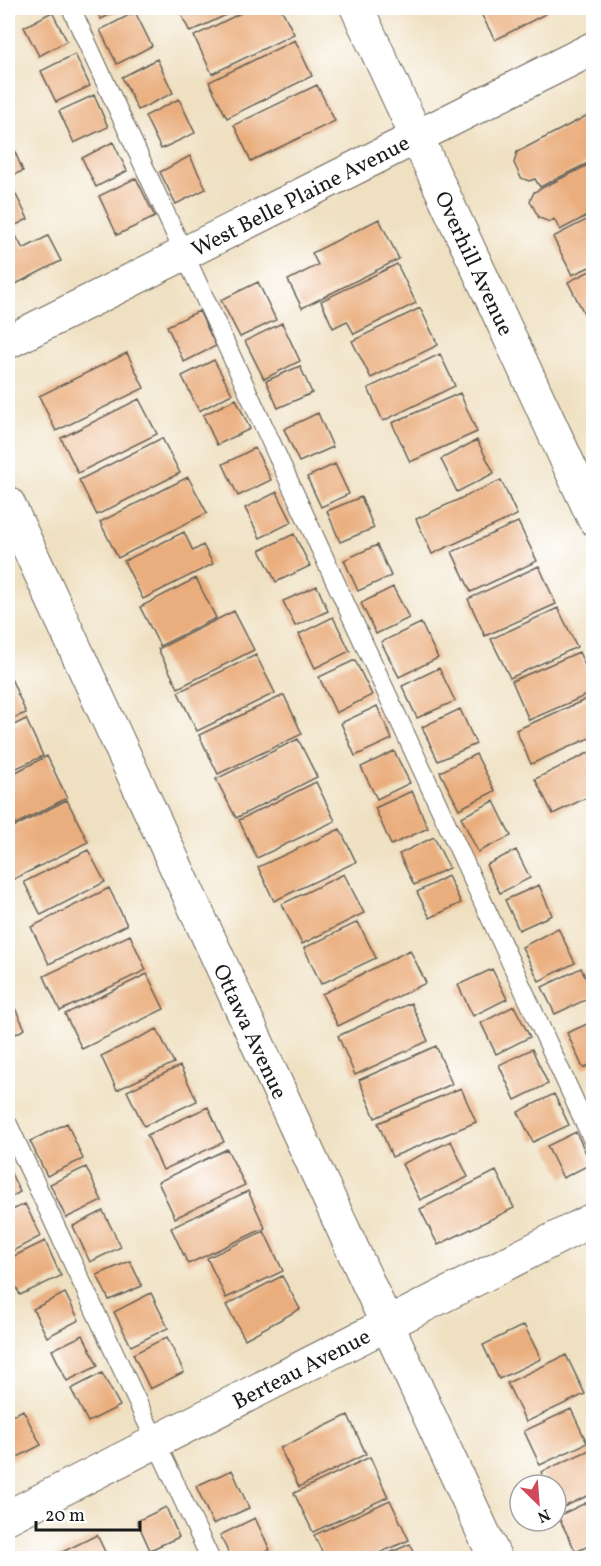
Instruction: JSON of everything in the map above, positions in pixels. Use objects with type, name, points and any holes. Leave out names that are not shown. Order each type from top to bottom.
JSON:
[{"type":"street","name":"Overhill Avenue","points":[[357,8],[594,519]]},
{"type":"street","name":"West Belle Plaine Avenue","points":[[8,342],[594,48]]},
{"type":"street","name":"Ottawa Avenue","points":[[8,503],[495,1558]]},
{"type":"street","name":"Berteau Avenue","points":[[8,1517],[594,1219]]},
{"type":"lane","points":[[71,8],[594,1143]]},
{"type":"lane","points":[[8,1124],[210,1558]]},
{"type":"building","points":[[95,8],[124,8],[101,19]]},
{"type":"building","points":[[178,8],[241,8],[190,32]]},
{"type":"building","points":[[251,8],[281,8],[294,34],[212,74],[194,36]]},
{"type":"building","points":[[478,8],[544,8],[547,13],[495,40]]},
{"type":"building","points":[[52,12],[67,41],[39,56],[24,27]]},
{"type":"building","points":[[135,12],[152,46],[117,64],[100,30]]},
{"type":"building","points":[[295,40],[312,76],[227,118],[209,82]]},
{"type":"building","points":[[75,54],[90,86],[56,102],[41,71]]},
{"type":"building","points":[[157,59],[173,93],[138,110],[122,77]]},
{"type":"building","points":[[317,85],[335,121],[251,161],[234,125]]},
{"type":"building","points":[[94,95],[108,127],[74,143],[59,111]]},
{"type":"building","points":[[179,99],[195,133],[161,149],[145,116]]},
{"type":"building","points":[[8,109],[14,123],[8,126]]},
{"type":"building","points":[[594,112],[594,160],[540,187],[535,179],[529,181],[521,178],[514,163],[517,152]]},
{"type":"building","points":[[8,135],[23,171],[8,177]]},
{"type":"building","points":[[113,142],[127,171],[96,187],[82,158]]},
{"type":"building","points":[[190,156],[206,189],[176,204],[160,172]]},
{"type":"building","points":[[594,162],[594,212],[560,230],[554,219],[550,222],[539,218],[530,201],[534,192]]},
{"type":"building","points":[[136,178],[155,217],[117,235],[99,196]]},
{"type":"building","points":[[10,183],[28,219],[8,229],[8,184]]},
{"type":"building","points":[[594,216],[594,265],[572,275],[553,237]]},
{"type":"building","points":[[379,219],[399,259],[302,308],[288,280],[318,265],[312,253]]},
{"type":"building","points":[[15,234],[23,249],[48,236],[61,261],[8,288],[8,237]]},
{"type":"building","points":[[397,264],[416,303],[354,334],[347,321],[333,328],[321,301]]},
{"type":"building","points":[[594,269],[594,318],[588,321],[568,282]]},
{"type":"building","points":[[258,282],[276,320],[240,337],[221,300]]},
{"type":"building","points":[[420,308],[438,345],[371,378],[352,341]]},
{"type":"building","points":[[199,311],[216,346],[184,362],[167,326]]},
{"type":"building","points":[[594,319],[594,342],[584,324]]},
{"type":"building","points":[[282,323],[300,361],[264,379],[245,341]]},
{"type":"building","points":[[127,353],[144,388],[56,431],[39,396]]},
{"type":"building","points":[[440,354],[455,386],[383,421],[368,388]]},
{"type":"building","points":[[214,360],[232,394],[199,411],[182,376]]},
{"type":"building","points":[[300,366],[312,393],[278,408],[266,381]]},
{"type":"building","points":[[460,393],[477,432],[410,462],[392,423]]},
{"type":"building","points":[[139,399],[157,434],[78,473],[61,438]]},
{"type":"building","points":[[236,399],[250,429],[217,445],[203,415]]},
{"type":"building","points":[[318,413],[333,447],[299,462],[284,429]]},
{"type":"building","points":[[162,438],[180,473],[97,515],[79,480]]},
{"type":"building","points":[[477,440],[494,473],[457,492],[441,459]]},
{"type":"building","points":[[255,448],[271,480],[238,496],[223,464]]},
{"type":"building","points":[[335,464],[349,494],[321,507],[307,477]]},
{"type":"building","points":[[188,477],[207,513],[118,558],[100,522]]},
{"type":"building","points":[[501,480],[517,515],[432,554],[416,519]]},
{"type":"building","points":[[277,492],[292,522],[260,538],[245,508]]},
{"type":"building","points":[[361,497],[374,528],[340,542],[327,511]]},
{"type":"building","points":[[518,522],[537,561],[471,592],[452,552]]},
{"type":"building","points":[[184,532],[193,551],[203,545],[213,564],[143,599],[124,561]]},
{"type":"building","points":[[294,534],[310,566],[276,582],[260,550]]},
{"type":"building","points":[[377,545],[391,576],[358,591],[344,560]]},
{"type":"building","points":[[539,566],[556,604],[485,636],[468,599]]},
{"type":"building","points":[[196,578],[216,618],[160,646],[140,607]]},
{"type":"building","points":[[317,586],[328,611],[295,626],[283,601]]},
{"type":"building","points":[[393,587],[409,618],[376,634],[361,603]]},
{"type":"building","points":[[558,608],[577,647],[510,678],[491,639]]},
{"type":"building","points":[[234,611],[254,650],[178,688],[158,649]]},
{"type":"building","points":[[333,617],[350,651],[315,668],[299,634]]},
{"type":"building","points":[[421,623],[438,658],[399,677],[381,642]]},
{"type":"building","points":[[579,652],[594,686],[594,692],[529,720],[512,681]]},
{"type":"building","points":[[256,655],[275,693],[197,731],[178,692]]},
{"type":"building","points":[[355,660],[372,695],[336,713],[319,677]]},
{"type":"building","points":[[439,668],[455,701],[417,718],[402,686]]},
{"type":"building","points":[[10,676],[26,713],[8,720],[8,677]]},
{"type":"building","points":[[284,695],[302,734],[218,774],[199,735]]},
{"type":"building","points":[[594,696],[594,736],[531,764],[516,730]]},
{"type":"building","points":[[377,706],[392,739],[355,756],[341,723]]},
{"type":"building","points":[[460,709],[476,744],[438,761],[422,727]]},
{"type":"building","points":[[26,719],[43,756],[8,772],[8,728]]},
{"type":"building","points":[[298,739],[317,777],[236,818],[216,779]]},
{"type":"building","points":[[594,750],[594,794],[553,814],[535,779]]},
{"type":"building","points":[[394,751],[410,783],[377,799],[361,767]]},
{"type":"building","points":[[476,754],[495,791],[459,809],[440,772]]},
{"type":"building","points":[[47,756],[67,798],[8,828],[8,776]]},
{"type":"building","points":[[316,782],[335,821],[257,858],[239,820]]},
{"type":"building","points":[[412,791],[428,828],[391,845],[375,808]]},
{"type":"building","points":[[67,800],[88,842],[8,882],[8,830]]},
{"type":"building","points":[[494,801],[511,836],[478,852],[461,817]]},
{"type":"building","points":[[340,829],[356,862],[274,901],[258,867]]},
{"type":"building","points":[[434,837],[449,868],[414,885],[399,854]]},
{"type":"building","points":[[88,850],[105,882],[41,915],[24,882]]},
{"type":"building","points":[[516,850],[530,878],[500,893],[486,865]]},
{"type":"building","points":[[344,874],[364,913],[302,944],[282,904]]},
{"type":"building","points":[[448,876],[461,903],[430,918],[417,892]]},
{"type":"building","points":[[539,885],[552,915],[519,930],[505,900]]},
{"type":"building","points":[[109,888],[127,925],[49,964],[31,927]]},
{"type":"building","points":[[358,922],[376,958],[321,984],[304,948]]},
{"type":"building","points":[[558,928],[575,963],[539,981],[522,947]]},
{"type":"building","points":[[130,935],[146,970],[60,1011],[44,976]]},
{"type":"building","points":[[410,950],[426,983],[338,1026],[322,994]]},
{"type":"building","points":[[581,968],[594,996],[555,1014],[542,987]]},
{"type":"building","points":[[492,969],[507,999],[473,1016],[458,985]]},
{"type":"building","points":[[147,974],[164,1009],[82,1049],[65,1014]]},
{"type":"building","points":[[8,994],[25,1029],[8,1038]]},
{"type":"building","points":[[411,1003],[428,1041],[355,1075],[338,1036]]},
{"type":"building","points":[[514,1006],[530,1037],[496,1054],[481,1023]]},
{"type":"building","points":[[594,1021],[594,1063],[583,1068],[567,1033]]},
{"type":"building","points":[[157,1029],[174,1063],[117,1090],[101,1056]]},
{"type":"building","points":[[436,1046],[452,1084],[375,1118],[359,1080]]},
{"type":"building","points":[[532,1049],[548,1084],[515,1100],[499,1065]]},
{"type":"building","points":[[180,1066],[197,1101],[144,1126],[127,1091]]},
{"type":"building","points":[[461,1088],[476,1122],[392,1157],[378,1123]]},
{"type":"building","points":[[554,1094],[569,1125],[533,1142],[518,1112]]},
{"type":"building","points":[[208,1107],[224,1142],[163,1170],[147,1135]]},
{"type":"building","points":[[67,1123],[83,1159],[47,1176],[30,1141]]},
{"type":"building","points":[[576,1132],[591,1164],[563,1178],[547,1146]]},
{"type":"building","points":[[451,1141],[468,1177],[420,1200],[402,1164]]},
{"type":"building","points":[[227,1149],[245,1185],[175,1218],[158,1182]]},
{"type":"building","points":[[8,1167],[20,1192],[8,1199]]},
{"type":"building","points":[[86,1167],[102,1201],[66,1218],[50,1184]]},
{"type":"building","points":[[496,1171],[514,1208],[438,1245],[420,1209]]},
{"type":"building","points":[[248,1191],[265,1228],[188,1264],[171,1228]]},
{"type":"building","points":[[25,1204],[41,1236],[9,1253],[8,1212]]},
{"type":"building","points":[[103,1211],[121,1247],[90,1262],[73,1226]]},
{"type":"building","points":[[264,1231],[283,1271],[226,1298],[207,1258]]},
{"type":"building","points":[[45,1241],[61,1276],[20,1295],[8,1268],[8,1259]]},
{"type":"building","points":[[130,1261],[142,1286],[109,1300],[97,1275]]},
{"type":"building","points":[[282,1276],[300,1309],[245,1339],[226,1305]]},
{"type":"building","points":[[65,1293],[79,1320],[47,1337],[33,1309]]},
{"type":"building","points":[[151,1293],[168,1328],[131,1346],[114,1312]]},
{"type":"building","points":[[524,1325],[541,1359],[499,1379],[483,1345]]},
{"type":"building","points":[[83,1335],[98,1366],[67,1381],[52,1350]]},
{"type":"building","points":[[167,1337],[184,1372],[150,1389],[133,1354]]},
{"type":"building","points":[[566,1355],[585,1394],[526,1422],[507,1383]]},
{"type":"building","points":[[102,1373],[120,1406],[88,1422],[71,1389]]},
{"type":"building","points":[[571,1409],[587,1443],[540,1465],[524,1431]]},
{"type":"building","points":[[23,1410],[41,1445],[8,1462],[8,1418]]},
{"type":"building","points":[[348,1415],[366,1454],[299,1487],[280,1448]]},
{"type":"building","points":[[594,1448],[594,1493],[568,1505],[568,1473],[541,1472]]},
{"type":"building","points":[[370,1457],[388,1497],[313,1532],[294,1493]]},
{"type":"building","points":[[232,1470],[249,1508],[213,1524],[196,1486]]},
{"type":"building","points":[[594,1499],[594,1543],[576,1552],[566,1533],[568,1511]]},
{"type":"building","points":[[390,1500],[409,1540],[368,1558],[325,1558],[314,1535]]},
{"type":"building","points":[[166,1507],[179,1537],[150,1550],[137,1521]]},
{"type":"building","points":[[255,1518],[270,1550],[252,1558],[231,1558],[220,1535]]},
{"type":"building","points":[[97,1535],[108,1558],[50,1558]]},
{"type":"building","points":[[410,1544],[417,1558],[378,1558]]}]
